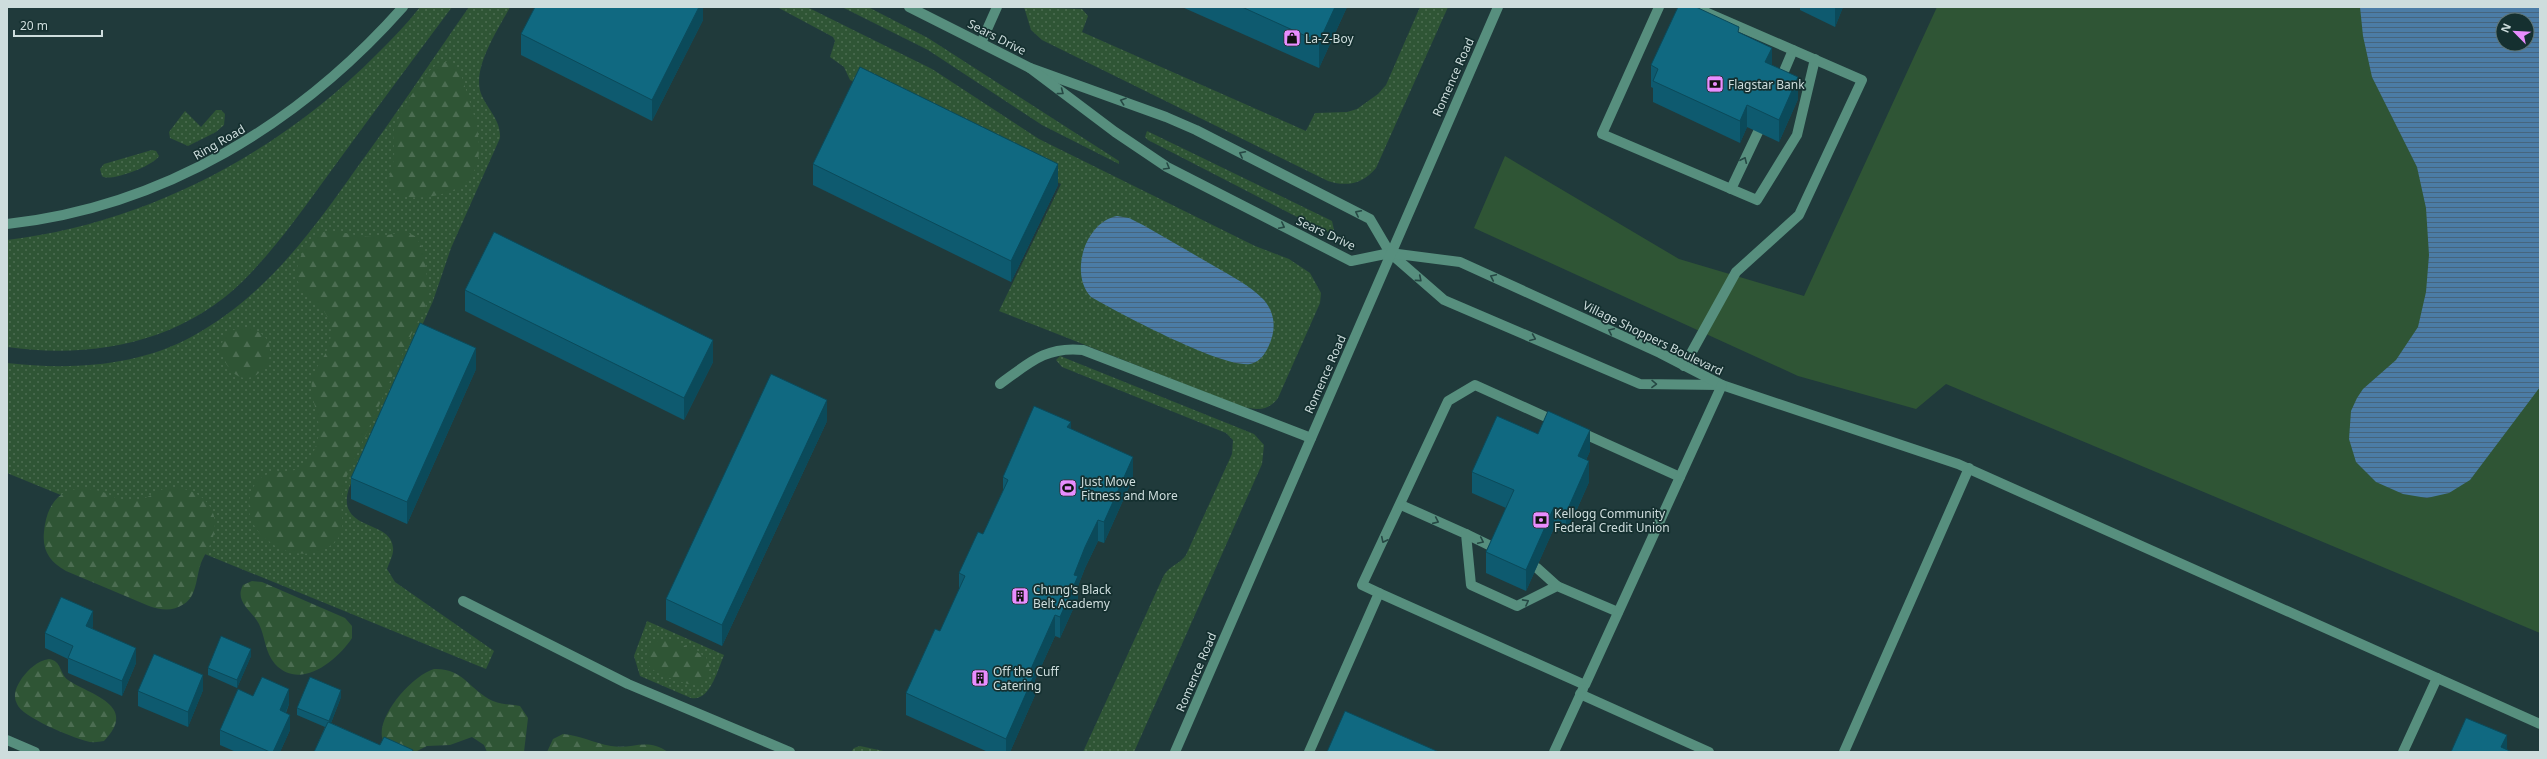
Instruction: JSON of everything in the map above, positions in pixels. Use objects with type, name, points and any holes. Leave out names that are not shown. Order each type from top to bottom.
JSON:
[{"type":"street","name":"Ring Road","points":[[7,224],[68,214],[125,198],[165,184],[215,160],[259,134],[314,92],[370,42],[403,7]]},
{"type":"street","name":"Sears Drive","points":[[909,7],[1030,68],[1172,120],[1370,219],[1390,253],[1351,261],[1191,180],[1139,150],[1030,68]]},
{"type":"street","points":[[980,43],[997,7]]},
{"type":"street","name":"Romence Road","points":[[1175,752],[1390,253],[1498,7]]},
{"type":"street","points":[[1659,7],[1602,134],[1758,200],[1796,135],[1815,59]]},
{"type":"street","points":[[1684,366],[1736,272],[1799,215],[1862,80],[1694,7]]},
{"type":"street","points":[[1777,89],[1793,50]]},
{"type":"street","points":[[1731,189],[1758,132]]},
{"type":"street","name":"Village Shoppers Boulevard","points":[[1390,253],[1460,262],[1722,385]]},
{"type":"street","name":"Village Shoppers Boulevard","points":[[1390,253],[1444,300],[1640,384],[1722,385]]},
{"type":"street","points":[[1000,384],[1033,360],[1049,351],[1067,348],[1083,350],[1311,438]]},
{"type":"street","points":[[1680,477],[1475,385],[1448,401],[1362,586],[1709,752]]},
{"type":"street","points":[[1554,752],[1722,385],[1924,451],[1969,468],[2540,724]]},
{"type":"street","points":[[1844,752],[1969,468]]},
{"type":"street","points":[[1400,505],[1498,549]]},
{"type":"street","points":[[1466,534],[1471,585],[1518,606],[1557,586]]},
{"type":"street","points":[[1537,568],[1557,586],[1618,612]]},
{"type":"street","points":[[1309,752],[1379,593]]},
{"type":"street","points":[[463,601],[628,684],[790,752]]},
{"type":"street","points":[[2403,752],[2437,678]]},
{"type":"street","points":[[7,740],[35,752]]},
{"type":"green space","points":[[420,7],[452,7],[281,238],[243,281],[218,302],[192,319],[163,332],[133,342],[102,348],[71,350],[39,350],[7,347],[7,240],[59,231],[110,218],[159,200],[207,178],[254,152],[297,123],[339,90],[388,43]]},
{"type":"green space","points":[[469,7],[510,7],[482,62],[479,86],[482,96],[497,121],[500,138],[451,248],[433,301],[349,488],[347,502],[350,512],[357,519],[384,533],[390,539],[393,550],[387,569],[395,582],[494,651],[486,669],[7,473],[7,363],[78,366],[126,360],[171,346],[193,336],[219,320],[264,283],[322,217]]},
{"type":"green space","points":[[777,7],[807,7],[932,69],[1039,139],[1255,246],[1289,259],[1310,273],[1321,293],[1320,303],[1278,398],[1266,407],[1253,409],[1243,407],[999,311],[1061,184],[850,80],[844,67],[830,57],[835,41],[833,37]]},
{"type":"green space","points":[[842,7],[868,7],[928,38],[1119,161],[1119,164],[1042,125],[928,50]]},
{"type":"green space","points":[[1024,7],[1082,9],[1088,16],[1082,32],[1306,131],[1315,113],[1347,112],[1357,109],[1378,94],[1386,85],[1420,7],[1448,7],[1376,168],[1366,178],[1360,181],[1342,184],[1328,181],[1042,40],[1031,30]]},
{"type":"green space","points":[[1937,7],[2540,7],[2540,633],[1946,384],[1916,409],[1798,376],[1474,228],[1505,156],[1679,259],[1804,296]]},
{"type":"green space","points":[[449,61],[455,64],[460,71],[471,107],[479,144],[478,161],[472,175],[459,187],[433,196],[415,198],[403,196],[393,191],[389,185],[389,178],[394,159],[393,138],[396,123],[417,86],[437,65]]},
{"type":"green space","points":[[216,110],[221,110],[225,114],[224,125],[216,132],[188,146],[170,138],[169,132],[185,111],[201,127]]},
{"type":"green space","points":[[1147,131],[1332,221],[1334,230],[1326,232],[1148,140],[1145,137]]},
{"type":"green space","points":[[152,150],[156,151],[159,156],[156,160],[149,164],[122,175],[106,178],[102,176],[100,169],[104,164]]},
{"type":"green space","points":[[325,231],[366,237],[378,237],[399,233],[415,236],[423,251],[429,290],[428,298],[423,310],[346,478],[341,499],[342,525],[339,537],[335,542],[320,551],[304,554],[287,551],[272,544],[259,533],[251,519],[249,503],[254,486],[260,479],[266,475],[298,469],[306,464],[312,455],[317,441],[319,429],[313,397],[313,375],[324,357],[330,342],[331,334],[328,319],[324,311],[303,291],[297,274],[300,257],[305,249],[311,241]]},
{"type":"green space","points":[[241,327],[260,333],[269,344],[269,356],[264,368],[254,376],[242,377],[230,369],[220,348],[226,333]]},
{"type":"green space","points":[[1060,356],[1254,434],[1264,445],[1262,464],[1134,752],[1083,752],[1164,575],[1186,555],[1232,454],[1233,440],[1226,433],[1062,367],[1056,360]]},
{"type":"green space","points":[[168,487],[187,490],[196,493],[203,498],[213,513],[215,522],[213,537],[199,568],[194,591],[188,601],[180,607],[166,610],[149,606],[60,568],[48,555],[44,545],[46,519],[55,500],[63,494],[71,490],[82,488],[93,489],[121,500],[137,501]]},
{"type":"green space","points":[[252,581],[262,582],[345,618],[352,626],[352,638],[337,656],[317,670],[306,674],[295,675],[285,672],[272,660],[267,650],[259,624],[242,601],[241,591],[243,585]]},
{"type":"green space","points":[[647,621],[724,655],[716,676],[708,690],[703,695],[698,698],[691,698],[640,676],[634,656]]},
{"type":"green space","points":[[662,639],[676,641],[706,657],[710,668],[707,676],[699,683],[692,685],[659,674],[648,664],[646,658],[648,651],[657,641]]},
{"type":"green space","points":[[49,659],[56,662],[68,680],[98,696],[107,702],[114,710],[116,718],[114,729],[104,741],[88,742],[59,731],[28,715],[17,704],[15,693],[22,678],[34,666]]},
{"type":"green space","points":[[434,669],[452,672],[460,676],[493,701],[520,706],[528,718],[524,752],[487,752],[484,745],[472,737],[450,745],[427,746],[415,752],[393,752],[389,749],[382,737],[382,728],[391,707],[407,687],[416,679]]},
{"type":"green space","points":[[563,734],[619,747],[653,745],[668,752],[547,752],[553,739]]},
{"type":"green space","points":[[860,746],[888,752],[851,752],[854,748]]},
{"type":"water","points":[[2360,7],[2540,7],[2540,387],[2470,480],[2449,493],[2427,498],[2403,494],[2376,482],[2356,462],[2349,439],[2351,411],[2357,398],[2363,389],[2396,360],[2418,327],[2426,292],[2429,255],[2426,208],[2417,167],[2372,77],[2363,36]]},
{"type":"water","points":[[1117,216],[1129,218],[1143,225],[1240,282],[1259,295],[1270,309],[1274,324],[1273,335],[1264,355],[1258,361],[1250,364],[1236,363],[1217,357],[1170,338],[1091,297],[1084,287],[1081,275],[1081,263],[1084,250],[1089,238],[1096,228],[1106,220]]},
{"type":"building","points":[[535,7],[699,7],[652,100],[521,34]]},
{"type":"building","points":[[1242,7],[1335,7],[1319,42]]},
{"type":"building","points":[[1678,7],[1696,7],[1739,27],[1738,32],[1772,48],[1765,62],[1798,77],[1779,120],[1747,105],[1740,121],[1653,81],[1658,69],[1651,65]]},
{"type":"building","points":[[860,67],[1058,164],[1011,261],[813,164]]},
{"type":"building","points":[[494,232],[713,340],[684,398],[465,290]]},
{"type":"building","points":[[420,323],[476,348],[407,502],[351,478]]},
{"type":"building","points":[[771,374],[827,400],[722,625],[666,599]]},
{"type":"building","points":[[1034,406],[1071,422],[1067,427],[1133,457],[1104,522],[1098,520],[1085,547],[1074,575],[1078,576],[1060,617],[1055,615],[1030,671],[1035,673],[1006,739],[906,693],[935,629],[940,631],[965,576],[959,573],[978,532],[983,534],[1008,480],[1003,477]]},
{"type":"building","name":"Kellogg Community Federal Credit Union","points":[[1548,411],[1590,430],[1578,456],[1589,461],[1566,513],[1554,507],[1526,570],[1486,552],[1514,490],[1472,472],[1497,416],[1538,434]]},
{"type":"building","points":[[61,597],[93,611],[86,626],[136,648],[122,681],[68,658],[73,646],[45,633]]},
{"type":"building","points":[[221,636],[251,649],[237,680],[208,668]]},
{"type":"building","points":[[154,654],[203,675],[188,712],[138,691]]},
{"type":"building","points":[[262,677],[289,689],[280,710],[290,715],[273,752],[220,730],[238,689],[253,696]]},
{"type":"building","points":[[310,677],[341,690],[329,721],[297,708]]},
{"type":"building","points":[[1345,711],[1439,752],[1327,752]]},
{"type":"building","points":[[2466,718],[2507,735],[2501,747],[2512,752],[2451,752]]},
{"type":"building","points":[[328,722],[380,745],[384,737],[413,750],[412,752],[314,752]]},
{"type":"place","name":"La-Z-Boy","points":[[1292,38]]},
{"type":"place","name":"Flagstar Bank","points":[[1715,84]]},
{"type":"place","name":"Just Move Fitness and More","points":[[1068,488]]},
{"type":"place","name":"Kellogg Community Federal Credit Union","points":[[1541,520]]},
{"type":"place","name":"Chung's Black Belt Academy","points":[[1020,596]]},
{"type":"place","name":"Off the Cuff Catering","points":[[980,678]]}]
